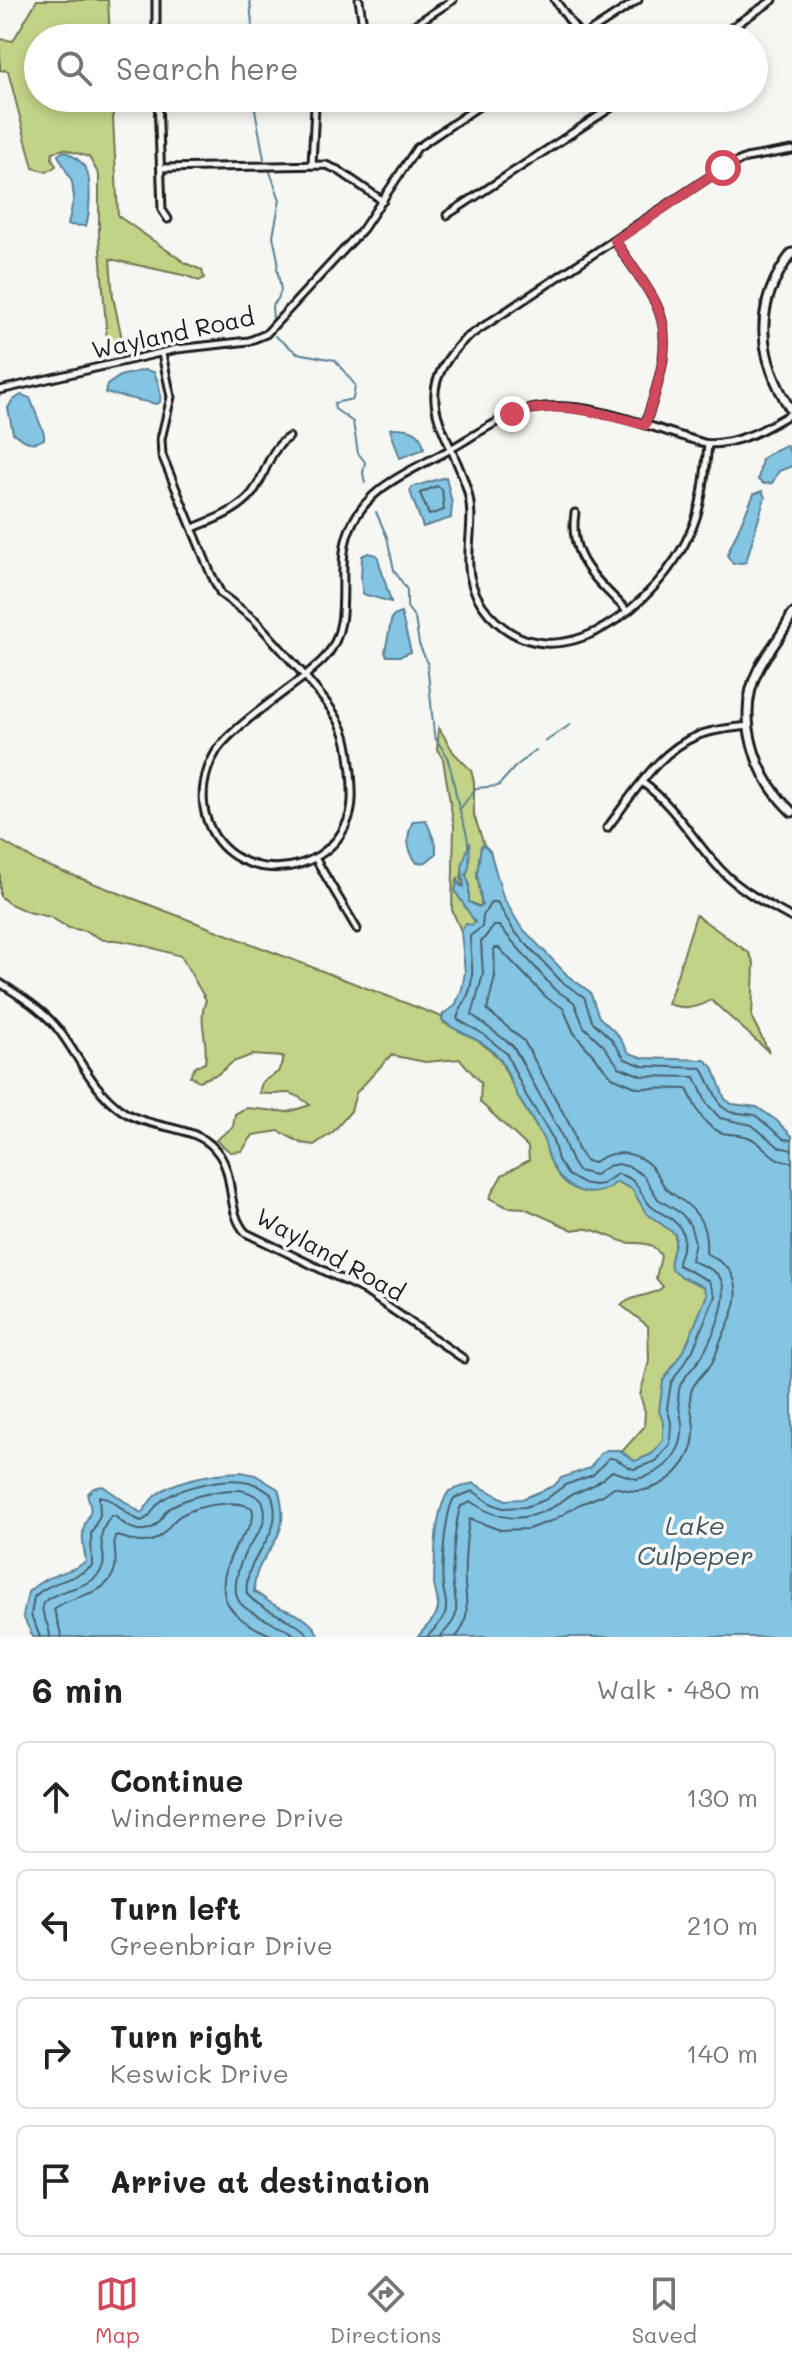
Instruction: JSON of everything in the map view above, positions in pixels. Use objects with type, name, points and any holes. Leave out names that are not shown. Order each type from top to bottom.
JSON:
[{"type":"street","points":[[156,0],[156,24]]},
{"type":"street","points":[[359,0],[363,24]]},
{"type":"street","points":[[416,24],[453,0]]},
{"type":"street","points":[[555,0],[571,24]]},
{"type":"street","points":[[601,24],[638,0]]},
{"type":"street","points":[[738,24],[773,0]]},
{"type":"street","points":[[159,112],[162,210],[168,219]]},
{"type":"street","points":[[312,164],[315,112]]},
{"type":"street","name":"Wayland Road","points":[[0,390],[193,347],[249,341],[266,334],[363,229],[417,148],[470,112]]},
{"type":"street","points":[[447,215],[605,112]]},
{"type":"street","points":[[708,444],[699,513],[672,565],[653,588],[605,629],[569,642],[527,638],[510,631],[489,614],[470,576],[466,556],[472,512],[470,495],[437,419],[434,397],[439,371],[450,353],[466,338],[723,168],[746,158],[792,150]]},
{"type":"street","points":[[161,168],[312,164],[338,170],[383,201]]},
{"type":"street","points":[[615,241],[656,304],[663,323],[661,370],[645,425]]},
{"type":"street","points":[[162,354],[171,397],[161,439],[162,455],[221,594],[267,632],[305,676],[328,705],[344,732],[352,786],[349,820],[334,843],[315,858],[288,868],[252,865],[224,847],[208,823],[203,807],[204,779],[223,742],[305,676],[328,654],[340,627],[343,552],[349,530],[360,511],[390,481],[512,414],[533,407],[558,405],[581,408],[708,444],[725,444],[747,438],[792,412],[773,378],[763,336],[769,296],[792,253]]},
{"type":"street","points":[[193,528],[225,515],[249,497],[277,444],[289,437]]},
{"type":"street","points":[[575,513],[573,527],[579,556],[626,610]]},
{"type":"street","points":[[792,614],[754,679],[748,703],[752,743],[761,768],[792,812]]},
{"type":"street","points":[[607,828],[673,748],[699,735],[749,726]]},
{"type":"street","points":[[643,783],[677,812],[719,868],[741,888],[792,918]]},
{"type":"street","points":[[315,858],[357,929]]},
{"type":"street","name":"Wayland Road","points":[[0,983],[52,1022],[117,1108],[145,1123],[195,1135],[217,1150],[225,1166],[238,1222],[246,1233],[362,1289],[464,1359]]},
{"type":"green space","points":[[37,0],[108,0],[109,24],[24,24],[24,112],[113,112],[118,216],[187,264],[202,270],[204,278],[199,281],[110,259],[113,297],[124,348],[108,353],[99,236],[99,175],[89,157],[64,149],[53,152],[56,166],[47,172],[33,168],[8,71],[0,70],[0,39],[13,41]]},
{"type":"green space","points":[[439,728],[454,753],[471,770],[474,815],[484,845],[481,846],[477,877],[481,907],[469,902],[466,875],[469,846],[461,877],[464,887],[457,881],[456,891],[475,922],[472,926],[466,924],[461,931],[452,910],[454,826],[443,759],[437,749]]},
{"type":"green space","points":[[0,840],[38,862],[442,1017],[444,1023],[478,1040],[499,1058],[545,1141],[614,1182],[619,1181],[632,1188],[674,1233],[678,1245],[705,1285],[708,1297],[666,1424],[665,1442],[638,1464],[619,1455],[644,1427],[645,1412],[640,1395],[649,1361],[648,1326],[621,1305],[663,1287],[656,1278],[661,1256],[649,1245],[625,1242],[593,1230],[573,1230],[524,1208],[507,1207],[489,1198],[502,1175],[529,1160],[528,1147],[480,1102],[481,1083],[460,1059],[425,1062],[391,1055],[356,1093],[351,1111],[333,1132],[314,1145],[301,1143],[279,1131],[253,1135],[242,1151],[230,1152],[216,1140],[233,1127],[235,1114],[246,1108],[288,1112],[310,1105],[289,1093],[259,1093],[262,1082],[278,1072],[284,1057],[252,1055],[199,1081],[190,1076],[195,1067],[205,1063],[203,1016],[206,1000],[181,956],[139,944],[103,940],[8,903],[0,896]]},
{"type":"green space","points":[[696,915],[749,953],[754,963],[752,1018],[769,1052],[711,1000],[690,1007],[668,1004]]},
{"type":"water","points":[[64,151],[81,162],[87,172],[90,196],[86,226],[68,225],[74,197],[72,182],[58,155]]},
{"type":"water","points":[[144,370],[154,372],[160,402],[156,404],[105,393],[107,385],[120,376]]},
{"type":"water","points":[[21,395],[30,398],[44,439],[28,442],[13,433],[8,408]]},
{"type":"water","points":[[390,429],[414,431],[424,449],[400,458]]},
{"type":"water","points":[[786,445],[792,456],[792,466],[779,471],[772,483],[764,484],[758,480],[762,459]]},
{"type":"water","points":[[446,477],[452,503],[451,518],[423,527],[410,491],[412,487]]},
{"type":"water","points":[[762,491],[765,497],[746,562],[733,564],[727,555],[754,494]]},
{"type":"water","points":[[368,553],[377,555],[391,602],[363,594],[362,556]]},
{"type":"water","points":[[401,613],[411,652],[387,656],[385,652],[392,617]]},
{"type":"water","points":[[426,820],[436,845],[436,854],[426,862],[417,863],[409,848],[409,832],[413,821]]},
{"type":"water","name":"Lake Culpeper","points":[[470,842],[466,875],[469,902],[482,906],[477,874],[481,846],[484,845],[490,851],[503,897],[520,926],[568,976],[590,992],[599,1017],[617,1034],[629,1053],[644,1058],[705,1060],[713,1067],[725,1099],[732,1104],[757,1107],[792,1136],[792,1637],[418,1637],[438,1608],[434,1582],[436,1535],[440,1510],[449,1491],[473,1483],[506,1500],[522,1499],[554,1486],[561,1478],[590,1468],[607,1450],[619,1450],[635,1461],[652,1454],[663,1440],[663,1422],[659,1411],[663,1381],[686,1346],[707,1295],[704,1287],[671,1269],[675,1234],[646,1213],[632,1189],[617,1182],[607,1189],[588,1193],[562,1179],[498,1057],[485,1045],[442,1020],[443,1014],[455,1006],[462,989],[465,972],[461,931],[466,924],[475,922],[455,891],[458,879],[460,886],[464,887],[462,865]]},
{"type":"water","points":[[241,1472],[255,1475],[278,1489],[282,1508],[278,1535],[260,1566],[254,1592],[305,1619],[319,1637],[33,1637],[23,1616],[28,1592],[50,1577],[86,1562],[83,1533],[90,1512],[87,1494],[94,1488],[103,1486],[141,1513],[153,1498],[171,1486],[207,1476]]},
{"type":"waterway","points":[[250,0],[252,24]]},
{"type":"waterway","points":[[256,112],[264,159]]},
{"type":"waterway","points":[[270,172],[280,200],[273,236],[281,290],[272,306],[273,320]]},
{"type":"waterway","points":[[275,336],[297,353],[335,360],[355,385],[353,399],[334,403],[335,409],[353,422],[358,453],[365,462],[365,483]]},
{"type":"waterway","points":[[376,512],[387,537],[394,570],[407,590],[407,607],[415,618],[419,644],[427,662],[434,734],[449,762],[468,847]]},
{"type":"waterway","points":[[545,742],[571,724]]},
{"type":"waterway","points":[[460,809],[476,788],[498,786],[536,750]]},
{"type":"route","points":[[512,414],[533,407],[558,405],[645,425],[661,370],[663,323],[656,304],[615,241],[723,168]]}]
